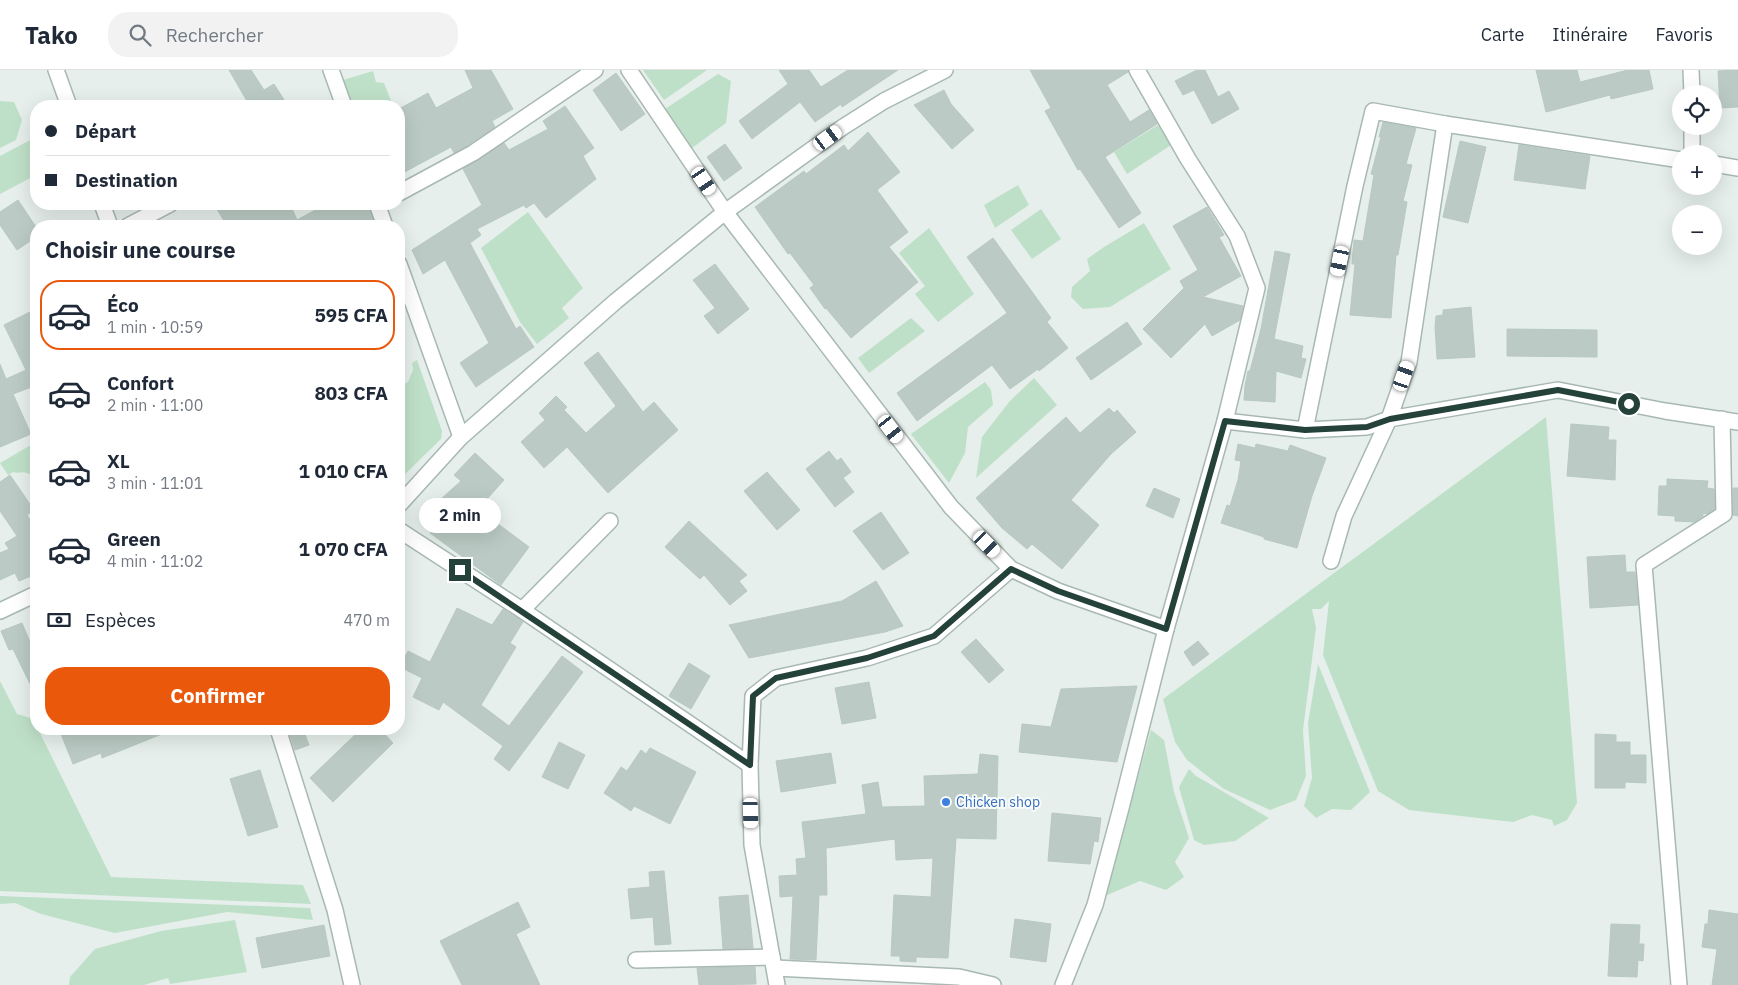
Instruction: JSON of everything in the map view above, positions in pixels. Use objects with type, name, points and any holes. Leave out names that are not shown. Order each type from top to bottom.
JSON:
[{"type":"street","points":[[56,70],[67,100]]},
{"type":"street","points":[[331,70],[342,100]]},
{"type":"street","points":[[405,190],[473,153],[595,70]]},
{"type":"street","points":[[629,70],[725,212],[951,507],[1011,569],[1058,591],[1166,629]]},
{"type":"street","points":[[405,498],[461,437],[616,301],[725,212],[843,127],[884,101],[945,70]]},
{"type":"street","points":[[1063,985],[1094,905],[1121,808],[1166,629],[1225,421],[1257,288],[1237,236],[1188,159],[1137,70]]},
{"type":"street","points":[[1690,70],[1691,85]]},
{"type":"street","points":[[1305,430],[1355,186],[1374,110],[1445,124],[1672,159]]},
{"type":"street","points":[[1331,561],[1344,516],[1390,419],[1409,362],[1445,124]]},
{"type":"street","points":[[1722,165],[1738,168]]},
{"type":"street","points":[[139,220],[159,210]]},
{"type":"street","points":[[405,281],[461,437]]},
{"type":"street","points":[[1225,421],[1305,430],[1367,427],[1390,419],[1558,390],[1664,411],[1738,422]]},
{"type":"street","points":[[1679,985],[1644,564],[1724,514],[1722,419]]},
{"type":"street","points":[[522,610],[610,520]]},
{"type":"street","points":[[405,534],[522,610],[750,765]]},
{"type":"street","points":[[777,985],[752,845],[750,765],[753,696],[776,678],[867,658],[934,636],[1011,569]]},
{"type":"street","points":[[0,611],[30,597]]},
{"type":"street","points":[[280,735],[335,910],[352,985]]},
{"type":"street","points":[[636,960],[774,963],[959,978],[993,985]]},
{"type":"green space","points":[[643,70],[707,70],[664,100]]},
{"type":"green space","points":[[373,71],[376,82],[384,83],[391,100],[351,100],[343,80]]},
{"type":"green space","points":[[718,74],[731,81],[726,123],[692,148],[665,109]]},
{"type":"green space","points":[[0,101],[14,102],[22,120],[16,140],[0,148]]},
{"type":"green space","points":[[1158,125],[1171,145],[1127,174],[1114,152]]},
{"type":"green space","points":[[30,140],[30,178],[0,194],[0,156]]},
{"type":"green space","points":[[1018,185],[1029,205],[995,228],[984,205]]},
{"type":"green space","points":[[1041,209],[1061,239],[1032,259],[1011,230]]},
{"type":"green space","points":[[528,212],[583,288],[562,308],[569,318],[537,344],[520,322],[481,248]]},
{"type":"green space","points":[[1144,223],[1171,269],[1110,307],[1083,309],[1071,297],[1072,287],[1090,271],[1087,259]]},
{"type":"green space","points":[[929,228],[974,294],[938,322],[915,294],[925,286],[899,253]]},
{"type":"green space","points":[[911,318],[925,331],[869,373],[858,358]]},
{"type":"green space","points":[[417,360],[442,431],[441,439],[405,474],[405,384],[408,382],[413,370],[412,363]]},
{"type":"green space","points":[[1034,378],[1057,405],[976,478],[982,437],[1009,402]]},
{"type":"green space","points":[[985,382],[991,390],[993,405],[968,427],[965,453],[949,483],[911,434]]},
{"type":"green space","points":[[1546,417],[1577,803],[1567,820],[1554,826],[1552,820],[1532,815],[1513,822],[1409,810],[1378,791],[1323,655],[1329,601],[1321,609],[1312,609],[1316,628],[1303,730],[1306,776],[1296,800],[1270,810],[1224,789],[1187,760],[1175,742],[1163,699]]},
{"type":"green space","points":[[30,446],[30,474],[13,472],[8,475],[0,463]]},
{"type":"green space","points":[[1318,664],[1370,792],[1351,810],[1332,809],[1316,818],[1304,806],[1312,778],[1308,723]]},
{"type":"green space","points":[[0,681],[17,714],[30,718],[30,735],[41,735],[111,877],[303,885],[311,904],[0,891]]},
{"type":"green space","points":[[1151,730],[1164,740],[1174,792],[1189,838],[1175,862],[1184,877],[1166,890],[1140,881],[1105,896]]},
{"type":"green space","points":[[1189,769],[1196,776],[1269,818],[1235,841],[1204,845],[1194,840],[1179,787]]},
{"type":"green space","points":[[0,896],[310,908],[313,920],[227,912],[115,933],[41,914],[15,903],[0,904]]},
{"type":"green space","points":[[235,920],[247,972],[170,984],[168,978],[144,985],[69,985],[70,977],[95,949],[161,931]]},
{"type":"building","points":[[229,70],[251,70],[264,90],[274,84],[284,100],[246,100]]},
{"type":"building","points":[[465,70],[491,70],[513,109],[492,121],[495,127],[468,145],[454,153],[451,147],[405,172],[405,106],[428,93],[436,108],[473,88]]},
{"type":"building","points":[[779,70],[809,70],[821,87],[848,70],[898,70],[842,107],[841,104],[815,122],[800,102],[752,139],[739,121],[788,84]]},
{"type":"building","points":[[1030,70],[1128,70],[1128,72],[1107,85],[1130,122],[1149,110],[1157,124],[1105,157],[1141,213],[1119,228],[1080,169],[1078,170],[1045,111],[1051,108]]},
{"type":"building","points":[[1197,70],[1205,70],[1218,97],[1229,91],[1239,109],[1212,124],[1194,90],[1183,95],[1175,81]]},
{"type":"building","points":[[1536,70],[1577,70],[1580,82],[1628,70],[1649,70],[1653,89],[1611,99],[1610,95],[1546,112]]},
{"type":"building","points":[[1738,70],[1738,107],[1722,108],[1722,85],[1719,85],[1718,71]]},
{"type":"building","points":[[616,73],[645,114],[621,131],[593,90]]},
{"type":"building","points":[[944,90],[951,104],[974,130],[952,149],[914,105]]},
{"type":"building","points":[[565,106],[594,148],[583,156],[596,179],[546,218],[534,203],[526,208],[524,205],[477,229],[481,235],[470,243],[516,329],[520,326],[534,347],[476,387],[460,363],[489,343],[445,260],[423,274],[412,250],[482,205],[463,169],[504,143],[509,150],[548,129],[543,121]]},
{"type":"building","points":[[1383,122],[1416,128],[1406,164],[1412,165],[1403,201],[1407,202],[1398,255],[1396,255],[1391,318],[1350,315],[1355,264],[1352,264],[1354,240],[1363,241],[1374,175],[1371,174]]},
{"type":"building","points":[[868,132],[900,172],[877,190],[908,232],[889,247],[918,282],[851,338],[825,309],[810,288],[814,285],[790,253],[788,254],[755,207],[804,171],[806,174],[844,145],[848,151]]},
{"type":"building","points":[[1460,141],[1486,147],[1468,223],[1443,217]]},
{"type":"building","points":[[725,144],[742,168],[724,181],[707,157]]},
{"type":"building","points":[[1519,145],[1590,156],[1585,189],[1514,180]]},
{"type":"building","points":[[18,200],[31,220],[30,241],[17,250],[0,225],[0,212]]},
{"type":"building","points":[[1207,207],[1224,235],[1219,237],[1241,276],[1203,297],[1243,306],[1240,320],[1212,336],[1205,324],[1171,358],[1143,329],[1184,288],[1180,281],[1198,270],[1173,226]]},
{"type":"building","points":[[218,210],[293,210],[297,220],[223,220]]},
{"type":"building","points":[[315,210],[370,210],[373,220],[297,220]]},
{"type":"building","points":[[993,238],[1051,318],[1047,322],[1068,348],[1039,371],[1038,369],[1010,389],[992,365],[917,421],[897,393],[1007,313],[967,257]]},
{"type":"building","points":[[1275,251],[1290,254],[1274,339],[1303,346],[1301,358],[1306,359],[1301,378],[1276,371],[1275,402],[1244,400],[1248,371],[1250,371],[1261,329]]},
{"type":"building","points":[[715,264],[749,309],[718,334],[704,316],[715,308],[693,280]]},
{"type":"building","points":[[1471,307],[1475,357],[1437,359],[1436,316],[1443,315],[1443,310]]},
{"type":"building","points":[[30,312],[30,388],[13,394],[30,434],[0,447],[0,364],[6,379],[26,370],[4,325]]},
{"type":"building","points":[[1127,322],[1142,344],[1091,380],[1076,358]]},
{"type":"building","points":[[1507,329],[1597,330],[1597,357],[1507,356]]},
{"type":"building","points":[[598,352],[643,412],[654,402],[678,430],[608,493],[567,447],[544,468],[521,442],[545,420],[539,413],[556,396],[567,407],[564,410],[586,433],[616,406],[584,363]]},
{"type":"building","points":[[1109,408],[1114,413],[1117,410],[1136,432],[1111,454],[1071,500],[1099,525],[1062,569],[1032,544],[1027,549],[1002,528],[976,498],[1066,417],[1080,433]]},
{"type":"building","points":[[1571,424],[1609,427],[1608,440],[1616,440],[1615,480],[1567,476]]},
{"type":"building","points":[[1238,444],[1255,448],[1256,444],[1288,451],[1290,445],[1326,458],[1312,496],[1297,548],[1264,539],[1264,537],[1221,523],[1227,505],[1230,506],[1238,480],[1241,461],[1235,460]]},
{"type":"building","points":[[829,451],[837,461],[841,458],[851,472],[843,478],[854,492],[835,507],[806,469]]},
{"type":"building","points":[[475,453],[504,480],[478,509],[529,547],[501,585],[430,533],[444,521],[432,507],[461,481],[454,475]]},
{"type":"building","points":[[767,472],[800,510],[777,530],[744,491]]},
{"type":"building","points":[[10,475],[30,504],[30,513],[27,515],[30,520],[30,576],[19,581],[15,573],[0,580],[0,553],[9,549],[5,543],[17,536],[0,511],[0,482]]},
{"type":"building","points":[[1667,479],[1708,481],[1707,488],[1714,489],[1715,509],[1707,514],[1703,513],[1703,516],[1694,522],[1675,521],[1675,516],[1658,515],[1659,486],[1667,486]]},
{"type":"building","points":[[1154,488],[1180,499],[1173,518],[1146,506]]},
{"type":"building","points":[[1733,488],[1738,488],[1738,516],[1733,515]]},
{"type":"building","points":[[881,512],[909,553],[883,570],[853,531]]},
{"type":"building","points":[[689,521],[747,575],[739,581],[747,591],[730,605],[704,575],[700,579],[665,547]]},
{"type":"building","points":[[1625,555],[1626,572],[1635,572],[1638,605],[1590,608],[1587,557]]},
{"type":"building","points":[[876,581],[903,626],[885,632],[749,658],[729,625],[842,601]]},
{"type":"building","points":[[457,608],[492,625],[503,609],[523,622],[510,643],[516,647],[481,705],[509,726],[562,656],[583,672],[509,771],[494,759],[503,746],[443,702],[439,710],[413,697],[422,678],[405,670],[405,657],[408,651],[430,662]]},
{"type":"building","points":[[22,623],[30,642],[30,684],[13,649],[9,650],[1,631]]},
{"type":"building","points":[[976,639],[1004,670],[989,683],[961,652]]},
{"type":"building","points":[[1198,641],[1209,654],[1193,666],[1184,652]]},
{"type":"building","points":[[689,663],[710,676],[691,709],[669,696]]},
{"type":"building","points":[[869,682],[876,718],[842,724],[835,688]]},
{"type":"building","points":[[1137,686],[1117,762],[1019,752],[1022,724],[1051,727],[1061,689]]},
{"type":"building","points":[[1595,734],[1616,735],[1616,742],[1630,742],[1630,755],[1646,755],[1646,783],[1625,782],[1625,788],[1595,788]]},
{"type":"building","points":[[61,735],[160,735],[102,758],[101,753],[73,764]]},
{"type":"building","points":[[290,735],[305,735],[309,745],[295,750]]},
{"type":"building","points":[[355,735],[386,735],[393,743],[333,802],[310,778]]},
{"type":"building","points":[[559,742],[585,755],[568,789],[542,777]]},
{"type":"building","points":[[650,748],[696,772],[670,824],[634,806],[631,811],[604,793],[621,767],[627,771],[641,750],[646,754]]},
{"type":"building","points":[[831,753],[836,783],[781,792],[776,761]]},
{"type":"building","points":[[980,754],[998,756],[996,839],[956,838],[948,958],[916,957],[916,962],[900,961],[900,956],[891,956],[894,895],[931,897],[933,858],[896,860],[895,839],[826,848],[827,895],[819,895],[816,960],[790,959],[793,896],[780,897],[779,876],[797,875],[796,859],[806,858],[802,822],[866,814],[862,785],[878,782],[882,807],[925,806],[924,776],[978,774]]},
{"type":"building","points":[[260,770],[278,827],[248,836],[230,779]]},
{"type":"building","points":[[1052,813],[1101,818],[1098,842],[1094,841],[1090,864],[1048,861]]},
{"type":"building","points":[[664,871],[671,944],[655,945],[653,917],[631,919],[628,889],[650,887],[649,872]]},
{"type":"building","points":[[748,895],[753,948],[723,949],[719,897]]},
{"type":"building","points":[[518,902],[530,927],[516,934],[540,985],[462,985],[440,941]]},
{"type":"building","points":[[1709,910],[1738,914],[1738,985],[1712,985],[1717,949],[1702,947],[1705,924],[1708,924]]},
{"type":"building","points":[[1015,919],[1051,924],[1046,962],[1010,957]]},
{"type":"building","points":[[1611,924],[1640,925],[1639,944],[1644,944],[1643,961],[1638,960],[1637,977],[1608,976]]},
{"type":"building","points":[[324,925],[330,956],[262,968],[256,938]]},
{"type":"building","points":[[755,967],[756,984],[699,985],[697,968]]},
{"type":"place","name":"Chicken shop","points":[[946,802]]},
{"type":"route","points":[[460,570],[750,765],[753,696],[776,678],[867,658],[934,636],[1011,569],[1058,591],[1166,629],[1225,421],[1305,430],[1367,427],[1390,419],[1558,390],[1629,404]]}]
